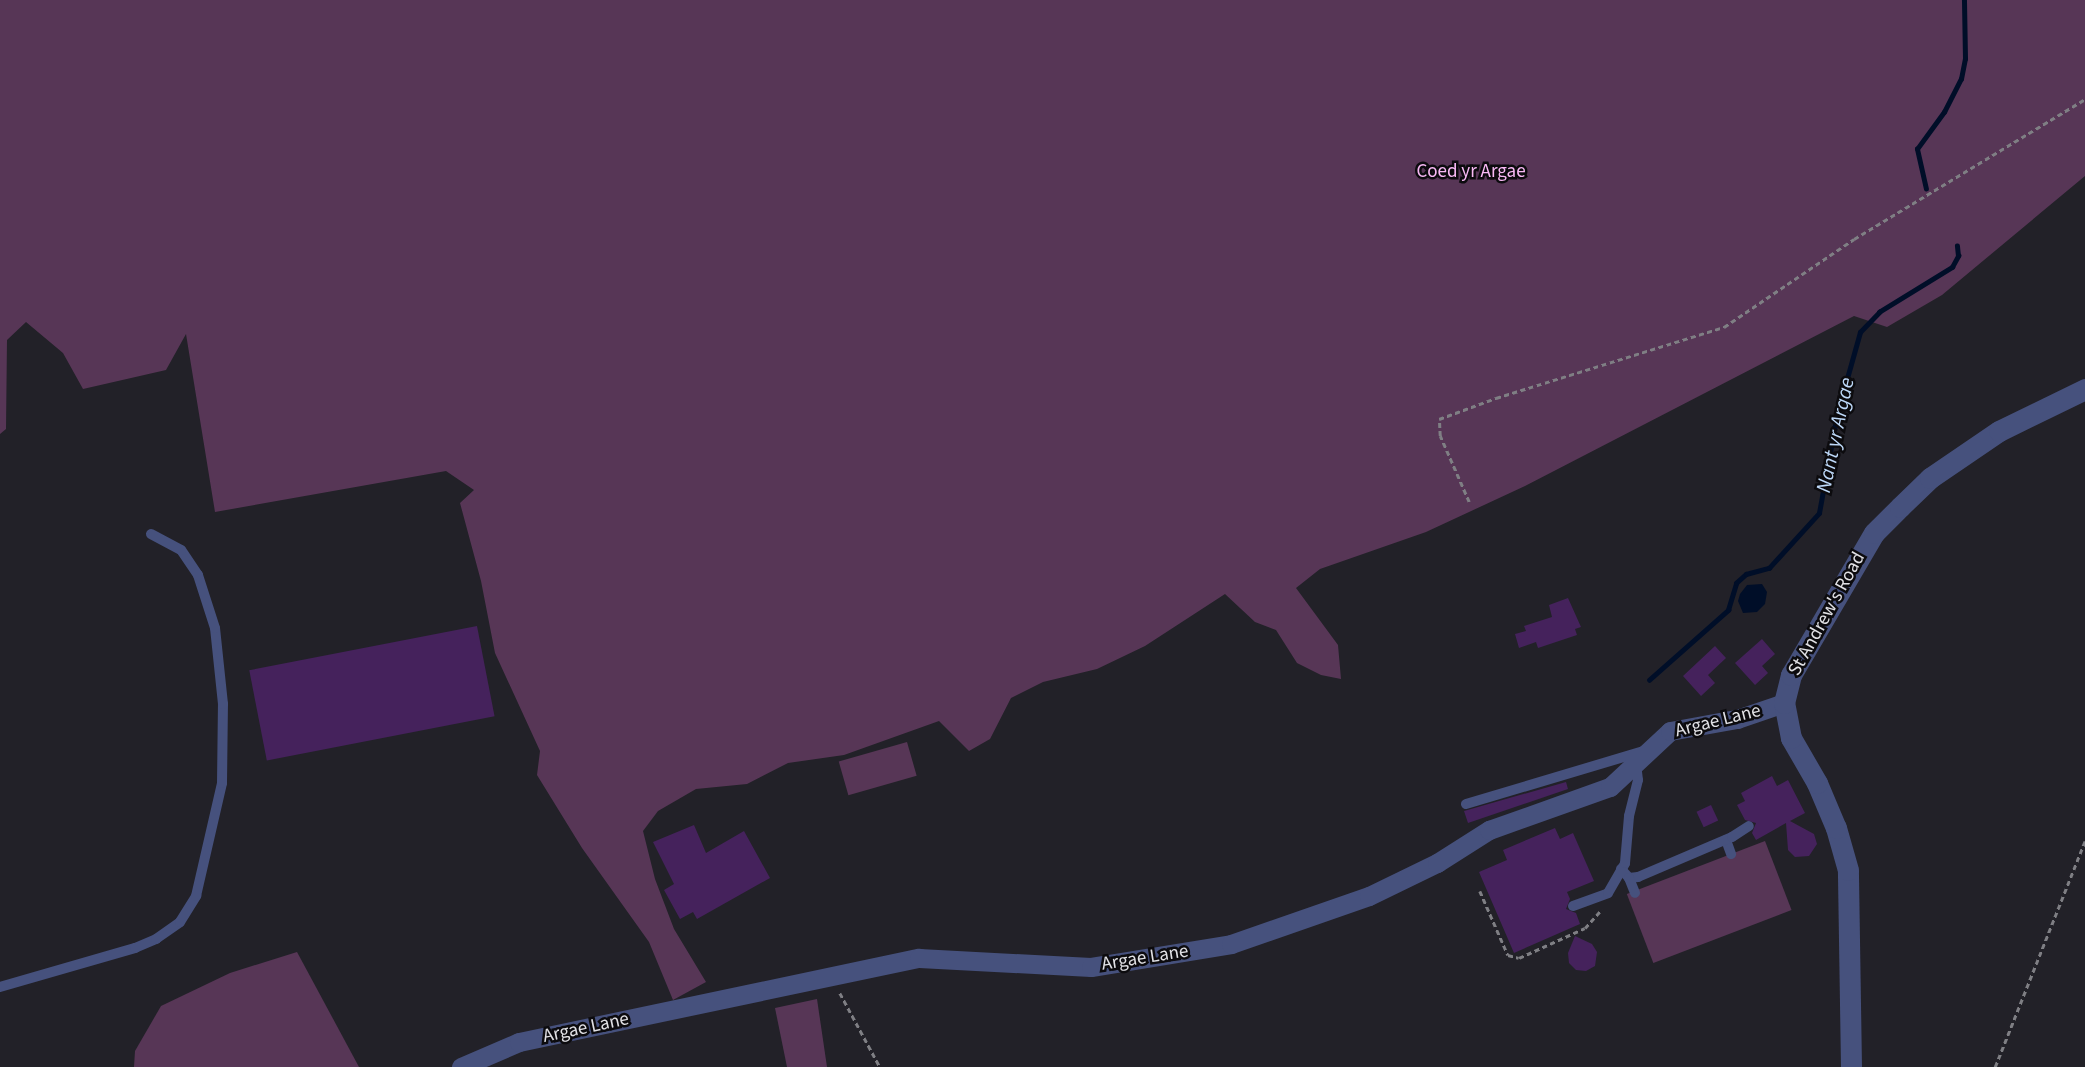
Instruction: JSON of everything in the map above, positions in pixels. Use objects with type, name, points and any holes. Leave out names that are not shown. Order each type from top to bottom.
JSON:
[{"type":"street","name":"St Andrew's Road","points":[[1851,1067],[1848,870],[1836,828],[1817,783],[1791,738],[1784,703],[1791,675],[1874,533],[1930,478],[1999,431],[2085,389]]},
{"type":"street","name":"Argae Lane","points":[[461,1067],[519,1042],[919,958],[1091,967],[1231,944],[1369,896],[1437,863],[1489,830],[1611,787],[1670,731],[1737,719],[1784,703]]},
{"type":"lane","points":[[0,987],[135,948],[156,939],[180,922],[196,896],[222,783],[223,704],[215,628],[198,575],[181,550],[150,534]]},
{"type":"lane","points":[[1466,804],[1644,756],[1621,869],[1608,893],[1573,906]]},
{"type":"lane","points":[[1629,878],[1638,877],[1726,840],[1749,826]]},
{"type":"lane","points":[[1726,840],[1731,854]]},
{"type":"lane","points":[[1621,869],[1629,878],[1635,893]]},
{"type":"path","points":[[1469,502],[1440,436],[1439,419],[1496,398],[1724,327],[1854,239],[2085,99]]},
{"type":"path","points":[[1995,1067],[2085,841]]},
{"type":"path","points":[[1480,891],[1508,955],[1519,958],[1586,928],[1602,911],[1608,893]]},
{"type":"path","points":[[836,986],[880,1067]]},
{"type":"green space","name":"Coed yr Argae","points":[[0,0],[2085,0],[2085,176],[1942,295],[1887,327],[1854,316],[1525,486],[1426,532],[1320,569],[1296,588],[1338,645],[1341,679],[1321,675],[1297,663],[1276,630],[1255,622],[1225,594],[1145,646],[1097,669],[1043,682],[1011,698],[990,739],[969,751],[939,721],[844,755],[788,763],[747,784],[696,789],[658,811],[643,831],[655,879],[674,929],[706,982],[673,1000],[649,942],[582,848],[537,775],[540,751],[495,653],[481,581],[460,503],[474,490],[446,471],[215,512],[186,334],[166,370],[83,389],[63,353],[26,322],[7,340],[6,429],[0,434]]},
{"type":"green space","points":[[907,742],[917,776],[848,795],[839,762]]},
{"type":"green space","points":[[1765,841],[1792,910],[1653,963],[1627,894]]},
{"type":"green space","points":[[297,952],[359,1067],[134,1067],[135,1051],[161,1006],[230,973]]},
{"type":"green space","points":[[817,999],[827,1067],[787,1067],[775,1008]]},
{"type":"water","points":[[1762,584],[1767,592],[1765,604],[1757,612],[1743,613],[1738,601],[1740,594],[1747,585]]},
{"type":"building","points":[[1568,598],[1581,627],[1575,629],[1577,635],[1538,648],[1536,642],[1519,648],[1515,634],[1526,631],[1524,626],[1552,617],[1549,605]]},
{"type":"building","points":[[477,626],[495,716],[267,761],[249,670]]},
{"type":"building","points":[[1762,639],[1775,654],[1762,666],[1768,673],[1755,685],[1735,663]]},
{"type":"building","points":[[1715,646],[1726,658],[1708,675],[1715,683],[1701,696],[1683,676]]},
{"type":"building","points":[[1772,776],[1777,786],[1788,780],[1805,813],[1790,821],[1814,834],[1817,844],[1809,856],[1795,857],[1788,850],[1786,823],[1756,840],[1752,833],[1756,823],[1745,820],[1737,805],[1745,801],[1741,793]]},
{"type":"building","points":[[1566,782],[1568,789],[1468,823],[1464,811]]},
{"type":"building","points":[[1711,805],[1718,820],[1704,827],[1696,812]]},
{"type":"building","points":[[694,825],[706,853],[744,831],[770,878],[697,919],[693,912],[680,919],[664,890],[674,884],[653,842]]},
{"type":"building","points":[[1555,828],[1560,839],[1573,833],[1594,881],[1567,892],[1570,899],[1566,909],[1576,913],[1580,924],[1514,953],[1479,872],[1507,860],[1503,850]]},
{"type":"building","points":[[1575,936],[1592,944],[1597,952],[1595,966],[1586,971],[1576,970],[1569,963],[1568,953]]},
{"type":"waterway","name":"Nant yr Argae","points":[[1926,189],[1917,149],[1944,112],[1961,79],[1965,59],[1964,0]]},
{"type":"waterway","name":"Nant yr Argae","points":[[1649,680],[1728,610],[1736,583],[1746,574],[1769,568],[1819,513],[1837,414],[1860,332],[1879,312],[1952,267],[1958,256],[1957,246]]}]
